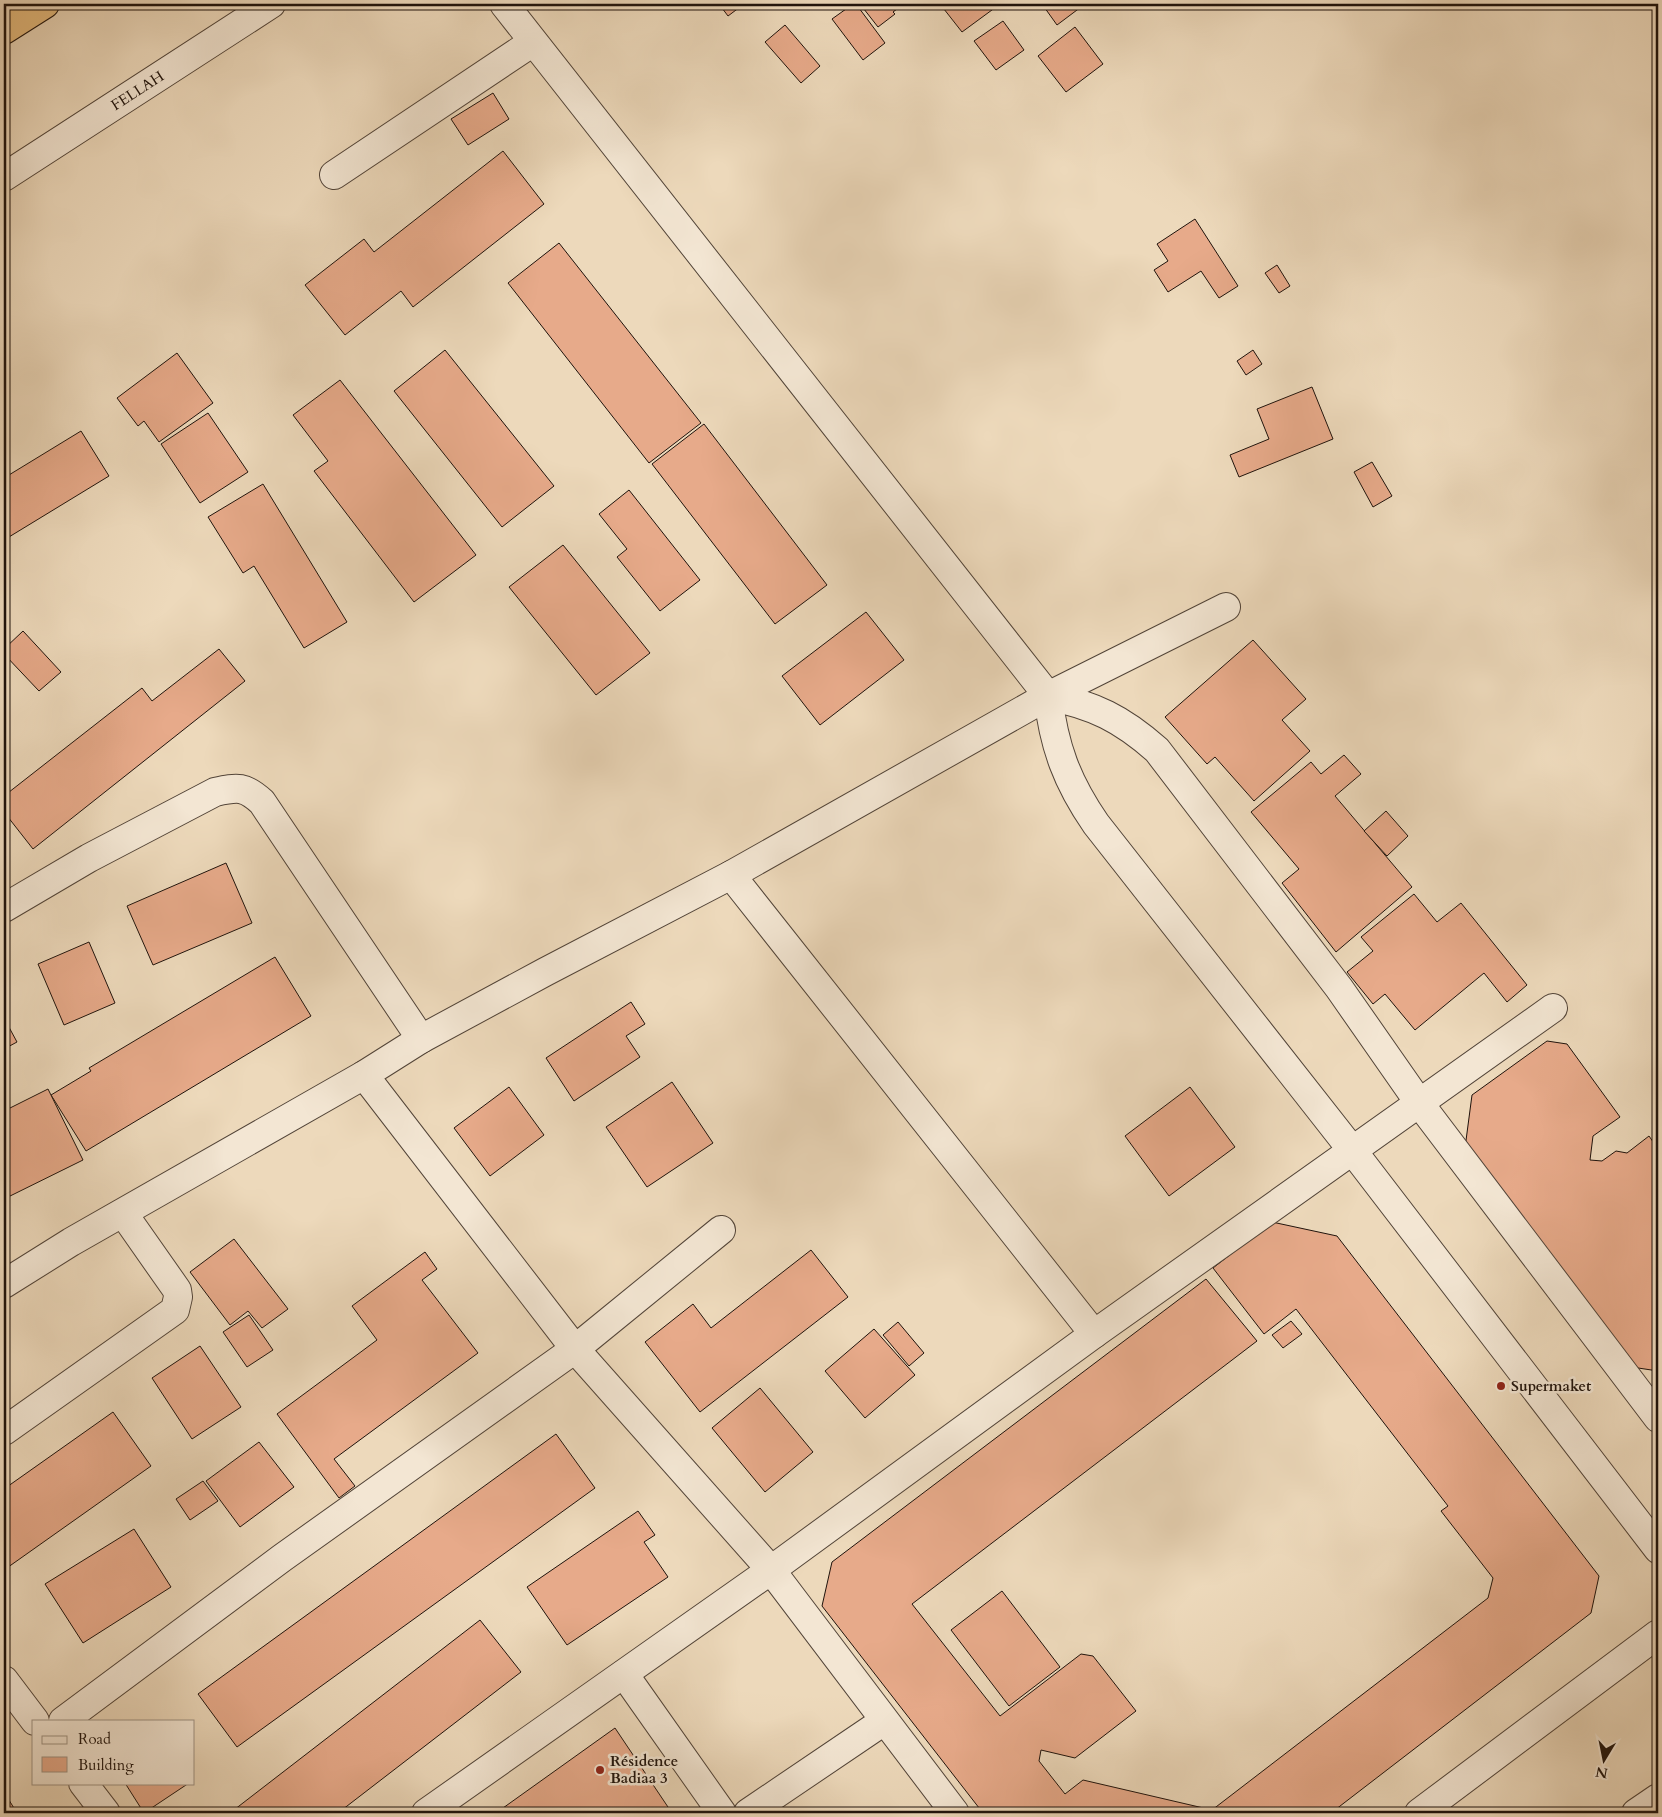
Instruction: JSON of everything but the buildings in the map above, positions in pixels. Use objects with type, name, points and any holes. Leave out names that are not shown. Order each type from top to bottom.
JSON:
[{"type":"highway","points":[[4,30],[45,4]]},
{"type":"street","name":"FELLAH","points":[[4,177],[272,4]]},
{"type":"street","points":[[504,4],[1048,696],[1057,750],[1080,802],[1352,1150],[1658,1550]]},
{"type":"street","points":[[334,175],[533,42]]},
{"type":"street","points":[[5,1280],[364,1075],[422,1039],[545,972],[731,875],[1048,696],[1226,607]]},
{"type":"street","points":[[1048,696],[1078,702],[1107,714],[1134,730],[1157,750],[1338,988],[1420,1104],[1658,1418]]},
{"type":"street","points":[[4,908],[89,858],[215,792],[234,788],[250,790],[262,802],[422,1039]]},
{"type":"street","points":[[731,875],[1094,1334]]},
{"type":"street","points":[[426,1813],[771,1570],[1094,1334],[1554,1008]]},
{"type":"street","points":[[364,1075],[576,1349],[771,1570],[955,1813]]},
{"type":"street","points":[[4,1431],[171,1316],[175,1310],[178,1297],[177,1290],[123,1212]]},
{"type":"street","points":[[64,1720],[282,1558],[576,1349],[721,1230]]},
{"type":"street","points":[[1426,1811],[1658,1634]]},
{"type":"street","points":[[624,1674],[722,1813]]},
{"type":"street","points":[[4,1680],[34,1720]]},
{"type":"street","points":[[748,1813],[884,1720]]},
{"type":"street","points":[[84,1784],[106,1813]]},
{"type":"street","points":[[1636,1813],[1658,1798]]},
{"type":"place","name":"Supermaket","points":[[1501,1386]]},
{"type":"place","name":"Résidence Badiaa 3","points":[[600,1770]]}]
